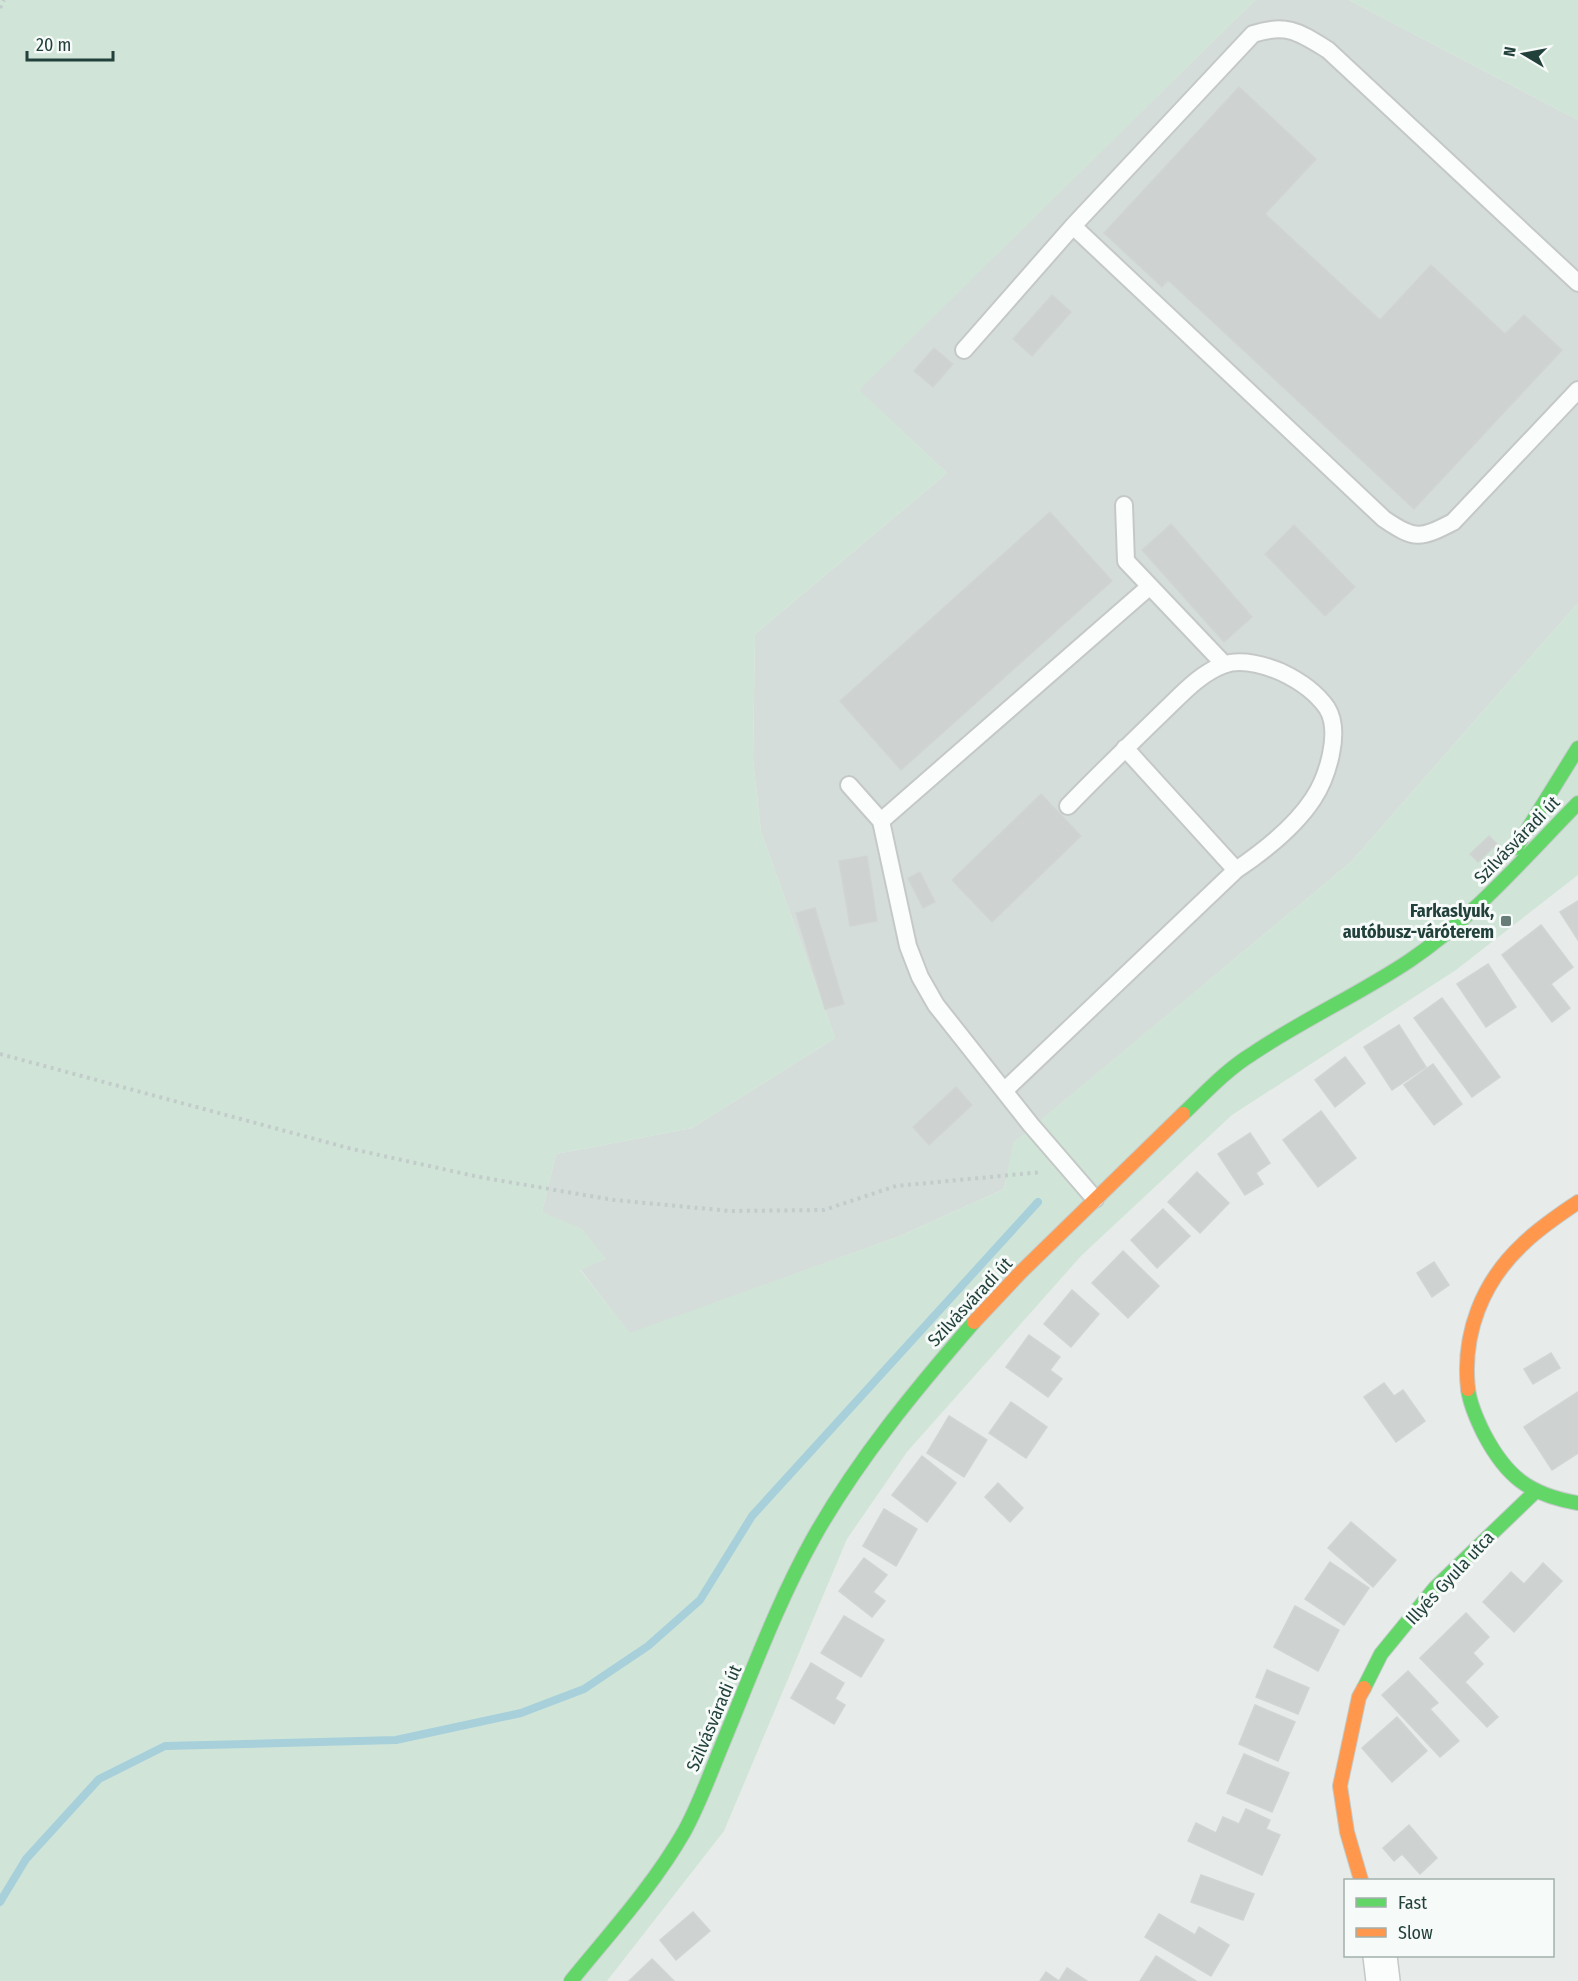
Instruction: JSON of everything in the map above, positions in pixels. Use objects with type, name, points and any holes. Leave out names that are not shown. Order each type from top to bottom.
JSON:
[{"type":"main road","points":[[1482,902],[1578,747]]},
{"type":"main road","name":"Szilvásváradi út","points":[[571,1981],[630,1909],[684,1832],[777,1613],[814,1537],[861,1463],[914,1391],[954,1344],[1021,1272],[1216,1082],[1251,1054],[1409,961],[1450,931],[1482,902],[1578,803]]},
{"type":"main road","points":[[1575,1501],[1536,1491],[1505,1468],[1479,1428],[1469,1401],[1464,1374],[1469,1334],[1478,1305],[1488,1288],[1517,1249],[1578,1202]]},
{"type":"main road","name":"Illyés Gyula utca","points":[[1360,1879],[1347,1832],[1340,1786],[1359,1697],[1381,1654],[1435,1588],[1536,1491]]},
{"type":"street","points":[[1380,1957],[1383,1981]]},
{"type":"lane","points":[[964,350],[1072,226],[1253,34],[1273,28],[1301,33],[1328,50],[1578,283]]},
{"type":"lane","points":[[1072,226],[1384,519],[1406,534],[1430,534],[1453,522],[1576,394]]},
{"type":"lane","points":[[1124,505],[1126,561],[1224,664]]},
{"type":"lane","points":[[880,821],[1149,587]]},
{"type":"lane","points":[[1004,1090],[1236,870],[1264,852],[1312,800],[1324,778],[1332,755],[1332,730],[1328,710],[1298,680],[1276,670],[1243,661],[1224,664],[1199,678],[1068,806]]},
{"type":"lane","points":[[1125,748],[1236,870]]},
{"type":"lane","points":[[849,785],[880,821],[908,946],[920,977],[936,1005],[1031,1125],[1095,1199]]},
{"type":"path","points":[[0,8],[4,0]]},
{"type":"path","points":[[0,1053],[352,1149],[479,1176],[614,1200],[730,1211],[824,1210],[896,1186],[1071,1169]]},
{"type":"shaded area","points":[[1255,0],[1349,0],[1578,120],[1578,603],[1351,862],[1014,1143],[1004,1189],[900,1236],[630,1334],[580,1269],[606,1259],[542,1212],[556,1154],[692,1128],[835,1038],[761,832],[753,759],[755,634],[947,473],[858,390]]},
{"type":"green space","points":[[0,0],[1255,0],[859,390],[947,473],[755,634],[753,759],[761,832],[835,1038],[692,1128],[556,1154],[542,1212],[582,1229],[606,1259],[580,1270],[630,1333],[900,1236],[1004,1189],[1013,1143],[1351,862],[1578,603],[1578,875],[1456,970],[1232,1115],[1081,1256],[907,1452],[847,1539],[724,1831],[607,1981],[0,1981]]},
{"type":"green space","points":[[1349,0],[1578,0],[1578,120]]},
{"type":"building","points":[[1239,87],[1316,159],[1265,214],[1380,320],[1431,265],[1505,334],[1524,315],[1562,350],[1414,509],[1168,280],[1162,287],[1104,233]]},
{"type":"building","points":[[1052,295],[1071,312],[1032,356],[1013,339]]},
{"type":"building","points":[[934,348],[953,364],[933,387],[914,371]]},
{"type":"building","points":[[1050,512],[1112,581],[901,770],[840,701]]},
{"type":"building","points":[[1171,524],[1252,617],[1224,642],[1142,550]]},
{"type":"building","points":[[1294,525],[1355,587],[1325,616],[1265,554]]},
{"type":"building","points":[[1041,794],[1081,836],[992,922],[952,880]]},
{"type":"building","points":[[1489,836],[1497,844],[1478,862],[1470,854]]},
{"type":"building","points":[[867,856],[877,921],[850,926],[839,861]]},
{"type":"building","points":[[920,872],[935,902],[923,908],[908,878]]},
{"type":"building","points":[[1578,901],[1578,940],[1560,912]]},
{"type":"building","points":[[815,908],[844,1004],[825,1009],[796,913]]},
{"type":"building","points":[[1541,925],[1573,967],[1551,984],[1570,1008],[1552,1022],[1502,955]]},
{"type":"building","points":[[1488,964],[1516,1007],[1486,1027],[1457,984]]},
{"type":"building","points":[[1442,998],[1500,1077],[1472,1097],[1414,1018]]},
{"type":"building","points":[[1399,1025],[1426,1067],[1392,1090],[1364,1047]]},
{"type":"building","points":[[1345,1057],[1365,1083],[1335,1107],[1315,1080]]},
{"type":"building","points":[[1433,1064],[1462,1104],[1434,1125],[1404,1085]]},
{"type":"building","points":[[956,1087],[972,1105],[929,1145],[913,1127]]},
{"type":"building","points":[[1321,1111],[1356,1158],[1318,1187],[1283,1140]]},
{"type":"building","points":[[1250,1133],[1270,1163],[1256,1173],[1263,1184],[1245,1195],[1218,1154]]},
{"type":"building","points":[[1197,1172],[1229,1203],[1200,1233],[1168,1202]]},
{"type":"building","points":[[1163,1209],[1190,1236],[1157,1268],[1131,1240]]},
{"type":"building","points":[[1123,1251],[1159,1286],[1128,1318],[1092,1283]]},
{"type":"building","points":[[1434,1262],[1449,1285],[1432,1297],[1417,1273]]},
{"type":"building","points":[[1072,1290],[1099,1314],[1071,1347],[1044,1324]]},
{"type":"building","points":[[1029,1335],[1060,1357],[1050,1370],[1062,1379],[1048,1397],[1006,1367]]},
{"type":"building","points":[[1551,1353],[1560,1368],[1533,1384],[1524,1369]]},
{"type":"building","points":[[1384,1383],[1394,1396],[1403,1390],[1425,1421],[1396,1442],[1364,1397]]},
{"type":"building","points":[[1578,1392],[1578,1453],[1552,1470],[1524,1427]]},
{"type":"building","points":[[1011,1402],[1047,1427],[1026,1458],[989,1433]]},
{"type":"building","points":[[949,1416],[987,1440],[964,1477],[927,1453]]},
{"type":"building","points":[[922,1456],[956,1483],[927,1522],[892,1495]]},
{"type":"building","points":[[998,1483],[1023,1508],[1010,1522],[985,1497]]},
{"type":"building","points":[[884,1509],[917,1529],[896,1566],[863,1546]]},
{"type":"building","points":[[1351,1522],[1396,1560],[1373,1587],[1328,1548]]},
{"type":"building","points":[[864,1558],[887,1575],[873,1592],[885,1601],[872,1617],[839,1591]]},
{"type":"building","points":[[1330,1562],[1369,1588],[1344,1625],[1305,1599]]},
{"type":"building","points":[[1543,1563],[1562,1581],[1514,1632],[1483,1602],[1511,1572],[1524,1584]]},
{"type":"building","points":[[1295,1606],[1339,1630],[1318,1671],[1274,1647]]},
{"type":"building","points":[[1466,1613],[1489,1637],[1473,1653],[1483,1664],[1465,1682],[1498,1717],[1487,1727],[1420,1658]]},
{"type":"building","points":[[844,1616],[884,1640],[861,1677],[821,1653]]},
{"type":"building","points":[[811,1663],[844,1683],[835,1699],[845,1705],[834,1724],[791,1698]]},
{"type":"building","points":[[1267,1670],[1309,1688],[1298,1714],[1256,1697]]},
{"type":"building","points":[[1408,1671],[1438,1703],[1430,1709],[1459,1741],[1440,1757],[1382,1695]]},
{"type":"building","points":[[1255,1705],[1295,1722],[1278,1761],[1239,1744]]},
{"type":"building","points":[[1397,1717],[1427,1751],[1392,1782],[1362,1748]]},
{"type":"building","points":[[1244,1754],[1289,1773],[1272,1812],[1227,1793]]},
{"type":"building","points":[[1246,1809],[1270,1820],[1266,1829],[1280,1835],[1262,1875],[1188,1841],[1196,1823],[1216,1833],[1223,1817],[1239,1824]]},
{"type":"building","points":[[1409,1825],[1437,1858],[1420,1874],[1402,1854],[1394,1861],[1383,1848]]},
{"type":"building","points":[[1201,1875],[1254,1894],[1243,1920],[1191,1902]]},
{"type":"building","points":[[693,1912],[710,1931],[676,1960],[660,1940]]},
{"type":"building","points":[[1159,1914],[1195,1935],[1199,1927],[1229,1945],[1211,1976],[1145,1937]]},
{"type":"building","points":[[1156,1956],[1196,1981],[1140,1981]]},
{"type":"building","points":[[652,1959],[674,1981],[629,1981]]},
{"type":"building","points":[[1067,1968],[1087,1981],[1059,1981]]},
{"type":"building","points":[[1046,1972],[1059,1981],[1040,1981]]},
{"type":"waterway","points":[[0,1902],[26,1859],[99,1779],[165,1746],[396,1740],[521,1713],[584,1689],[648,1646],[700,1600],[752,1516],[1038,1202]]},
{"type":"traffic: fast","points":[[1516,848],[1578,748]]},
{"type":"traffic: fast","points":[[1183,1114],[1242,1060],[1390,973],[1455,926],[1578,803]]},
{"type":"traffic: fast","points":[[571,1981],[645,1890],[684,1832],[695,1811],[776,1613],[831,1508],[889,1425],[974,1322]]},
{"type":"traffic: fast","points":[[1468,1389],[1472,1407],[1484,1434],[1492,1449],[1510,1472],[1533,1489],[1546,1495],[1578,1503]]},
{"type":"traffic: fast","points":[[1364,1688],[1381,1654],[1435,1588],[1536,1491]]},
{"type":"traffic: slow","points":[[974,1322],[1021,1272],[1183,1114]]},
{"type":"traffic: slow","points":[[1468,1389],[1468,1348],[1478,1310],[1486,1292],[1496,1275],[1523,1244],[1542,1227],[1578,1202]]},
{"type":"traffic: slow","points":[[1361,1879],[1347,1832],[1340,1786],[1359,1697],[1364,1688]]},
{"type":"place","name":"Farkaslyuk, autóbusz-váróterem","points":[[1506,921]]}]
